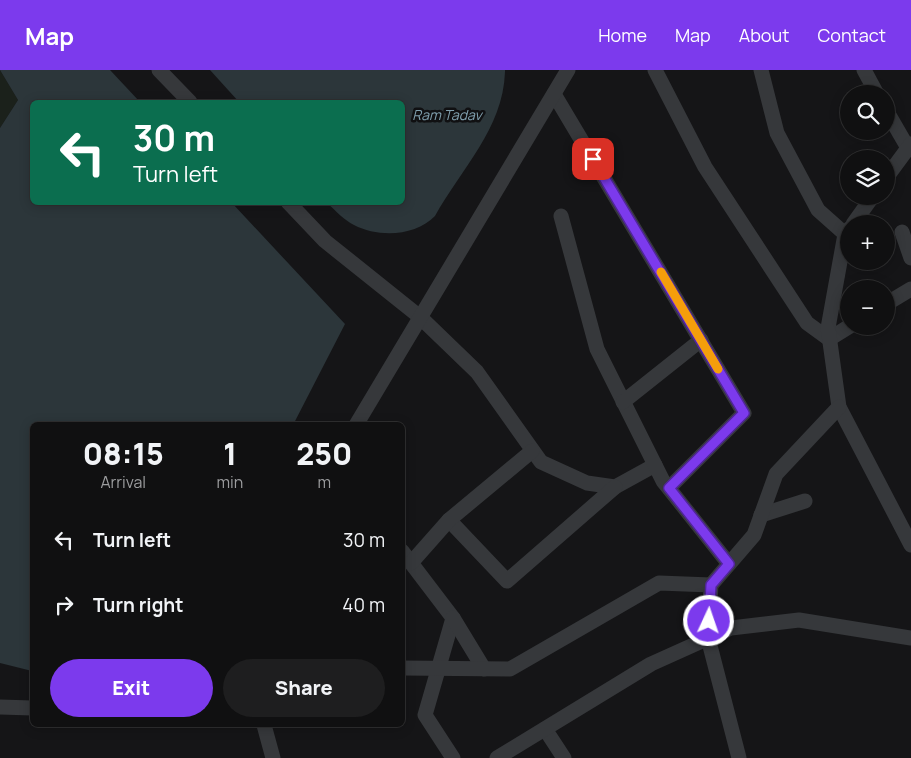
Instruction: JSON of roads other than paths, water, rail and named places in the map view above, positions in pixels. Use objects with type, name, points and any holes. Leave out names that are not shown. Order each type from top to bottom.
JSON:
[{"type":"street","points":[[159,70],[188,100]]},
{"type":"street","points":[[358,422],[568,70]]},
{"type":"street","points":[[655,70],[704,167],[807,323],[829,339]]},
{"type":"street","points":[[760,70],[777,134],[818,210],[840,223]]},
{"type":"street","points":[[864,70],[872,85]]},
{"type":"street","points":[[554,94],[744,413],[669,488]]},
{"type":"street","points":[[895,124],[909,146],[895,165]]},
{"type":"street","points":[[291,205],[325,241],[420,317],[477,372],[541,462],[587,483],[615,487]]},
{"type":"street","points":[[561,216],[597,349],[655,465],[669,488],[729,564]]},
{"type":"street","points":[[902,232],[911,258]]},
{"type":"street","points":[[840,270],[828,328],[839,407],[911,545]]},
{"type":"street","points":[[895,299],[911,289]]},
{"type":"street","points":[[829,339],[840,332]]},
{"type":"street","points":[[624,402],[701,340]]},
{"type":"street","points":[[739,758],[708,638],[711,585],[754,535],[776,474],[839,407]]},
{"type":"street","points":[[484,669],[453,618],[407,557],[532,450]]},
{"type":"street","points":[[448,520],[507,582],[615,487],[655,465]]},
{"type":"street","points":[[761,515],[806,501]]},
{"type":"street","points":[[405,668],[510,669],[659,583],[711,585]]},
{"type":"street","points":[[453,618],[425,715],[453,758]]},
{"type":"street","points":[[497,758],[651,664],[730,628],[799,620],[911,638]]},
{"type":"street","points":[[0,708],[30,708]]},
{"type":"street","points":[[265,727],[273,758]]},
{"type":"street","points":[[546,729],[564,758]]},
{"type":"water","points":[[0,70],[110,70],[138,100],[30,100],[30,205],[234,205],[345,324],[295,422],[30,422],[30,670],[0,663],[0,128],[18,100]]},
{"type":"water","name":"Ram Tadav","points":[[210,70],[505,70],[497,112],[489,130],[435,216],[418,228],[397,233],[375,232],[354,225],[329,205],[405,205],[405,100],[237,100]]}]
